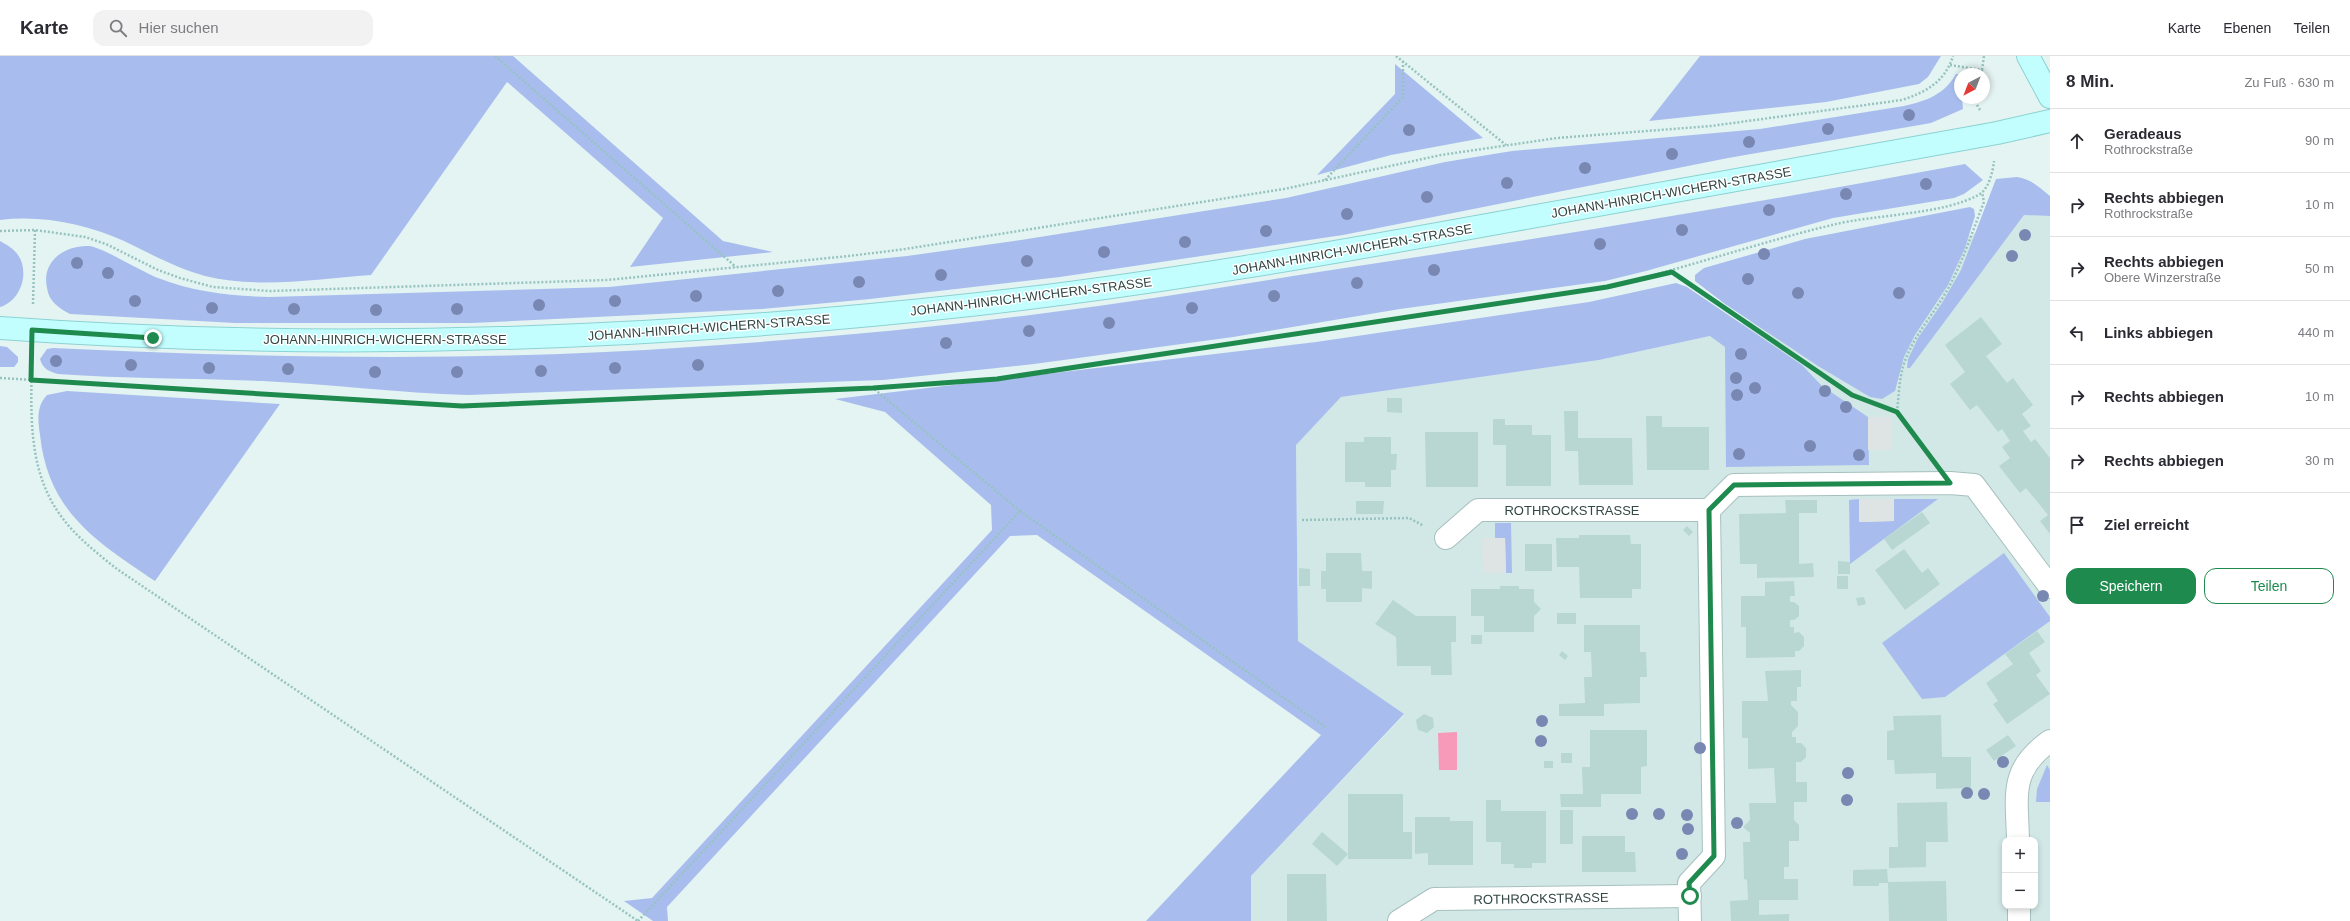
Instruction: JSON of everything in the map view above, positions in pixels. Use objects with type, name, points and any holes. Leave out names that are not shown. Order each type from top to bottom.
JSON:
[{"type":"street","points":[[2028,56],[2050,97]]},
{"type":"street","name":"JOHANN-HINRICH-WICHERN-STRASSE","points":[[0,328],[153,338],[357,341],[567,336],[778,323],[979,304],[1237,269],[1997,133],[2050,122]]},
{"type":"street","points":[[1690,921],[1689,883],[1714,856],[1709,510],[1734,485],[1950,483],[1974,485],[2050,586]]},
{"type":"street","name":"ROTHROCKSTRASSE","points":[[1446,538],[1478,510],[1709,510]]},
{"type":"street","points":[[2018,837],[2017,795],[2021,771],[2035,752],[2050,741]]},
{"type":"street","name":"ROTHROCKSTRASSE","points":[[1398,921],[1434,899],[1690,896]]},
{"type":"street","points":[[2019,909],[2019,921]]},
{"type":"path","points":[[495,56],[736,267]]},
{"type":"path","points":[[1396,56],[1507,145]]},
{"type":"path","points":[[0,231],[35,230],[85,237],[106,244],[158,270],[213,287],[264,290],[607,280],[905,249],[1284,189],[1441,155],[1507,145],[1557,138],[1711,126],[1902,100],[1924,92],[1936,84],[1950,65],[1953,56]]},
{"type":"path","points":[[1982,68],[1984,56]]},
{"type":"path","points":[[1324,180],[1403,97],[1403,62]]},
{"type":"path","points":[[1950,65],[1969,68]]},
{"type":"path","points":[[1897,412],[1901,376],[1906,359],[1917,336],[1941,301],[1959,269],[1984,202],[1982,192],[1992,172],[1997,133],[1976,104]]},
{"type":"path","points":[[0,378],[462,406],[873,388],[997,379],[1607,287],[1672,272],[1833,224],[1944,206],[1982,192]]},
{"type":"path","points":[[35,230],[30,410],[33,445],[43,483],[61,516],[78,536],[95,552],[117,569],[638,921],[1020,512]]},
{"type":"path","points":[[1672,272],[1852,395],[1897,412],[1950,483]]},
{"type":"path","points":[[873,388],[1020,512],[1325,727]]},
{"type":"path","points":[[1302,520],[1409,518],[1446,538]]},
{"type":"shaded area","points":[[0,56],[513,56],[723,241],[773,252],[630,267],[663,218],[507,82],[371,275],[287,282],[246,282],[205,276],[174,265],[124,241],[94,230],[64,222],[48,220],[0,220]]},
{"type":"shaded area","points":[[1700,56],[1941,56],[1928,77],[1919,84],[1826,102],[1649,121]]},
{"type":"shaded area","points":[[1395,64],[1483,138],[1391,155],[1317,175],[1395,94]]},
{"type":"shaded area","points":[[1954,77],[1954,104],[1963,104],[1963,109],[1931,123],[1728,158],[1343,235],[1060,277],[870,299],[761,309],[472,323],[235,323],[70,314],[58,307],[52,301],[47,288],[46,278],[51,263],[57,256],[71,248],[80,246],[95,247],[151,275],[185,287],[241,296],[269,297],[609,287],[907,256],[1014,241],[1286,198],[1445,162],[1512,151],[1760,129],[1904,106],[1920,102],[1934,96]]},
{"type":"shaded area","points":[[1965,164],[1983,180],[1964,194],[1954,198],[1833,218],[1646,271],[1605,281],[1400,309],[1233,337],[1034,364],[883,380],[468,395],[262,381],[109,377],[58,374],[46,369],[40,359],[47,349],[53,348],[292,356],[452,357],[532,355],[691,347],[908,329],[1182,294],[1725,207]]},
{"type":"shaded area","points":[[2017,177],[2031,182],[2050,196],[2050,216],[2024,215],[1910,368],[1907,368],[1908,359],[1918,338],[1942,303],[1961,270],[1996,179]]},
{"type":"shaded area","points":[[1970,207],[1974,209],[1975,216],[1965,248],[1948,285],[1915,335],[1904,357],[1895,391],[1882,399],[1870,397],[1818,366],[1725,304],[1695,281],[1695,275],[1704,268],[1805,239]]},
{"type":"shaded area","points":[[2024,215],[2050,216],[2050,921],[1251,921],[1251,876],[1404,715],[1298,641],[1296,444],[1341,397],[1599,360],[1710,336]]},
{"type":"shaded area","points":[[0,241],[10,247],[18,255],[22,262],[23,277],[18,292],[13,299],[0,307]]},
{"type":"shaded area","points":[[1676,283],[1687,287],[1802,365],[1822,386],[1868,417],[1869,465],[1726,467],[1725,347],[1710,336],[1599,360],[1341,397],[1296,445],[1298,641],[1404,714],[1251,876],[1251,921],[1146,921],[1321,735],[1037,535],[1010,536],[667,907],[668,921],[653,921],[624,901],[652,898],[992,530],[991,505],[885,412],[835,399],[1316,342],[1589,302]]},
{"type":"shaded area","points":[[0,346],[7,347],[18,357],[18,362],[14,367],[0,367]]},
{"type":"shaded area","points":[[67,391],[280,404],[155,581],[95,538],[65,505],[53,485],[45,462],[39,429],[39,409],[47,395]]},
{"type":"shaded area","points":[[1868,417],[1891,417],[1891,450],[1868,450]]},
{"type":"shaded area","points":[[1859,499],[1860,522],[1894,521],[1894,499],[1938,499],[1850,564],[1849,500]]},
{"type":"shaded area","points":[[1859,499],[1894,499],[1894,521],[1859,522]]},
{"type":"shaded area","points":[[1495,523],[1511,523],[1512,573],[1506,573],[1505,538],[1495,538]]},
{"type":"shaded area","points":[[1482,538],[1505,538],[1506,573],[1483,573]]},
{"type":"shaded area","points":[[2004,553],[2050,617],[2050,621],[1945,697],[1922,699],[1882,643]]},
{"type":"shaded area","points":[[1457,732],[1457,770],[1439,770],[1438,733]]},
{"type":"shaded area","points":[[2047,765],[2050,770],[2050,802],[2036,802],[2037,789]]},
{"type":"building","points":[[1981,317],[2002,344],[1986,356],[2007,383],[2013,378],[2033,405],[2022,414],[2031,426],[2023,431],[2031,442],[2035,439],[2050,458],[2050,534],[2040,521],[2048,515],[2026,488],[2020,493],[1999,466],[2010,458],[2002,447],[2010,441],[2002,429],[1998,432],[1977,405],[1970,410],[1950,384],[1965,372],[1945,345]]},
{"type":"building","points":[[1387,398],[1402,398],[1402,413],[1387,412]]},
{"type":"building","points":[[1564,411],[1578,411],[1578,438],[1632,438],[1633,485],[1579,485],[1578,451],[1565,451]]},
{"type":"building","points":[[1646,416],[1662,416],[1662,427],[1709,427],[1709,470],[1647,470]]},
{"type":"building","points":[[1493,419],[1505,419],[1505,425],[1532,425],[1532,435],[1551,435],[1551,486],[1506,486],[1506,445],[1493,445]]},
{"type":"building","points":[[1425,432],[1478,432],[1478,487],[1426,487]]},
{"type":"building","points":[[1364,437],[1391,437],[1391,454],[1397,454],[1396,470],[1391,470],[1391,487],[1365,487],[1365,482],[1345,482],[1345,442],[1364,442]]},
{"type":"building","points":[[1785,500],[1817,500],[1817,513],[1799,513],[1799,564],[1813,563],[1814,577],[1757,578],[1757,564],[1740,564],[1739,514],[1786,513]]},
{"type":"building","points":[[1356,501],[1384,501],[1383,514],[1356,514]]},
{"type":"building","points":[[1922,512],[1930,523],[1892,550],[1884,539]]},
{"type":"building","points":[[1687,526],[1693,532],[1689,536],[1683,530]]},
{"type":"building","points":[[1579,535],[1630,535],[1631,544],[1641,544],[1641,589],[1632,589],[1632,598],[1580,598],[1579,567],[1557,567],[1556,538],[1579,538]]},
{"type":"building","points":[[1525,544],[1552,544],[1552,571],[1525,571]]},
{"type":"building","points":[[1904,549],[1922,573],[1928,568],[1940,584],[1905,610],[1875,570]]},
{"type":"building","points":[[1326,553],[1361,553],[1362,571],[1372,571],[1372,589],[1362,588],[1362,602],[1326,602],[1326,589],[1321,589],[1321,571],[1326,571]]},
{"type":"building","points":[[1838,561],[1850,562],[1850,574],[1838,574]]},
{"type":"building","points":[[1299,568],[1310,569],[1310,586],[1299,586]]},
{"type":"building","points":[[1837,576],[1848,576],[1848,589],[1837,589]]},
{"type":"building","points":[[1794,581],[1795,596],[1790,596],[1790,602],[1794,602],[1799,606],[1799,616],[1794,620],[1790,620],[1790,627],[1794,627],[1794,633],[1799,632],[1804,637],[1804,646],[1799,651],[1795,651],[1795,657],[1746,658],[1746,627],[1741,627],[1741,596],[1765,596],[1765,582]]},
{"type":"building","points":[[1500,586],[1519,586],[1519,589],[1534,589],[1534,602],[1541,609],[1534,616],[1534,632],[1484,632],[1484,616],[1471,616],[1471,589],[1500,589]]},
{"type":"building","points":[[1864,597],[1866,604],[1858,606],[1856,598]]},
{"type":"building","points":[[1393,600],[1416,616],[1456,616],[1456,642],[1451,642],[1452,675],[1431,675],[1431,666],[1397,666],[1396,637],[1375,624]]},
{"type":"building","points":[[1557,613],[1576,613],[1576,624],[1557,624]]},
{"type":"building","points":[[1584,625],[1640,625],[1640,652],[1646,652],[1647,677],[1640,677],[1640,703],[1604,704],[1604,716],[1559,716],[1559,704],[1585,703],[1584,677],[1592,677],[1591,652],[1584,652]]},
{"type":"building","points":[[2037,631],[2045,642],[2029,653],[2041,671],[2036,675],[2050,694],[2007,724],[1993,704],[1998,701],[1986,683],[2013,664],[2005,654]]},
{"type":"building","points":[[1471,635],[1482,635],[1482,644],[1471,644]]},
{"type":"building","points":[[1562,651],[1568,656],[1565,660],[1559,655]]},
{"type":"building","points":[[1801,670],[1801,687],[1797,687],[1797,701],[1791,701],[1791,705],[1798,712],[1798,726],[1792,732],[1792,737],[1796,737],[1796,743],[1801,743],[1806,748],[1806,757],[1801,762],[1796,762],[1796,782],[1807,782],[1807,802],[1794,802],[1794,820],[1799,825],[1799,841],[1789,841],[1789,867],[1784,867],[1784,879],[1798,879],[1798,900],[1759,900],[1759,915],[1789,914],[1789,921],[1731,921],[1730,901],[1748,900],[1747,880],[1744,879],[1743,842],[1750,842],[1750,833],[1743,827],[1750,820],[1749,803],[1776,803],[1774,768],[1748,769],[1748,738],[1742,738],[1742,701],[1768,701],[1765,671]]},
{"type":"building","points":[[1424,714],[1433,718],[1434,727],[1427,733],[1418,730],[1416,720]]},
{"type":"building","points":[[1941,715],[1942,757],[1971,757],[1971,788],[1936,789],[1936,773],[1895,774],[1894,760],[1887,760],[1887,731],[1894,730],[1893,716]]},
{"type":"building","points":[[1590,730],[1647,730],[1647,766],[1641,767],[1641,794],[1601,794],[1601,807],[1561,807],[1560,794],[1583,794],[1582,767],[1590,767]]},
{"type":"building","points":[[2008,735],[2016,746],[1994,761],[1986,750]]},
{"type":"building","points":[[1561,753],[1572,753],[1572,763],[1561,763]]},
{"type":"building","points":[[1544,761],[1553,761],[1553,768],[1544,768]]},
{"type":"building","points":[[1348,794],[1403,794],[1403,832],[1412,832],[1412,859],[1348,859]]},
{"type":"building","points":[[1486,800],[1501,800],[1501,811],[1546,811],[1546,863],[1532,863],[1532,868],[1514,868],[1514,864],[1501,864],[1501,842],[1486,842]]},
{"type":"building","points":[[1947,802],[1948,842],[1926,842],[1926,867],[1889,868],[1889,847],[1898,847],[1897,803]]},
{"type":"building","points":[[1560,810],[1573,810],[1573,844],[1560,844]]},
{"type":"building","points":[[1415,817],[1450,817],[1450,821],[1473,821],[1473,865],[1428,865],[1428,853],[1415,854]]},
{"type":"building","points":[[1322,832],[1348,854],[1337,866],[1312,844]]},
{"type":"building","points":[[1582,836],[1625,836],[1625,852],[1635,852],[1636,872],[1582,872]]},
{"type":"building","points":[[1887,869],[1888,882],[1946,881],[1947,921],[1889,921],[1888,883],[1879,883],[1879,886],[1853,886],[1853,870]]},
{"type":"building","points":[[1287,874],[1326,874],[1327,921],[1287,921]]},
{"type":"route","points":[[153,338],[32,330],[31,380],[462,406],[873,388],[997,379],[1607,287],[1672,272],[1852,395],[1897,412],[1950,483],[1734,485],[1709,510],[1714,856],[1689,883],[1690,896]]}]
